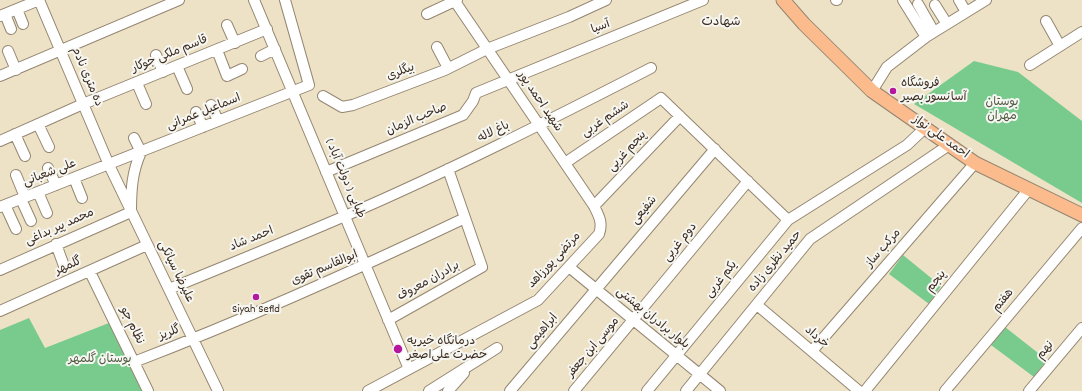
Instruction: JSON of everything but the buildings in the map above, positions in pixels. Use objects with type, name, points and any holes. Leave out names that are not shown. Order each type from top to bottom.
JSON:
[{"type":"main road","name":"احمد علی نواز","points":[[783,0],[804,24],[872,91],[975,163],[1082,215]]},
{"type":"street","points":[[11,29],[2,15],[39,0]]},
{"type":"street","name":"ده متری نادم","points":[[39,0],[109,165]]},
{"type":"street","points":[[0,76],[179,0]]},
{"type":"street","name":"طبایی ( دولت آباد )","points":[[254,0],[409,369]]},
{"type":"street","name":"اسماعیل عمرانی","points":[[109,165],[309,85],[285,0]]},
{"type":"street","points":[[427,14],[455,0]]},
{"type":"street","name":"شهید احمد پور","points":[[455,0],[594,206],[601,220]]},
{"type":"street","name":"بیگلری","points":[[323,96],[342,107],[353,105],[448,68],[487,49],[569,17],[606,0]]},
{"type":"street","name":"آسیا","points":[[508,79],[704,0]]},
{"type":"street","points":[[903,0],[930,35]]},
{"type":"street","points":[[959,0],[966,12]]},
{"type":"street","points":[[872,91],[887,67],[930,35],[982,1]]},
{"type":"street","points":[[918,4],[930,35]]},
{"type":"street","points":[[935,5],[947,24]]},
{"type":"street","points":[[17,9],[23,24]]},
{"type":"street","points":[[1046,21],[1060,46]]},
{"type":"street","points":[[227,25],[235,42]]},
{"type":"street","name":"قاسم ملکی جوکار","points":[[0,141],[83,104],[267,30]]},
{"type":"street","points":[[1030,65],[1082,32]]},
{"type":"street","points":[[437,47],[448,68]]},
{"type":"street","points":[[261,56],[274,49]]},
{"type":"street","points":[[217,50],[227,76],[242,69]]},
{"type":"street","points":[[8,51],[16,70]]},
{"type":"street","points":[[156,55],[163,72]]},
{"type":"street","points":[[177,66],[187,89]]},
{"type":"street","name":"باغ لاله","points":[[345,216],[539,125],[651,68]]},
{"type":"street","name":"صاحب الزمان","points":[[326,172],[463,115],[473,101],[476,93],[508,79]]},
{"type":"street","points":[[137,83],[146,104]]},
{"type":"street","name":"ششم غربی","points":[[565,163],[661,98],[680,116]]},
{"type":"street","points":[[211,105],[218,121]]},
{"type":"street","points":[[196,112],[203,127]]},
{"type":"street","points":[[680,116],[788,220]]},
{"type":"street","name":"پنجم غربی","points":[[594,206],[680,116]]},
{"type":"street","points":[[38,124],[49,148]]},
{"type":"street","name":"یکم غربی","points":[[647,391],[788,220],[907,145],[924,128]]},
{"type":"street","points":[[15,134],[25,156]]},
{"type":"street","points":[[131,212],[131,183],[141,152],[134,138]]},
{"type":"street","name":"حمید نظری زاده","points":[[686,391],[810,239],[949,145]]},
{"type":"street","name":"شفیعی","points":[[596,290],[714,149]]},
{"type":"street","name":"مرکب ساز","points":[[812,352],[975,163]]},
{"type":"street","name":"علی شعبانی","points":[[2,205],[109,165]]},
{"type":"street","name":"علیرضا سیانکی","points":[[109,165],[218,391]]},
{"type":"street","points":[[48,168],[56,185]]},
{"type":"street","points":[[448,169],[465,218]]},
{"type":"street","points":[[16,176],[31,221]]},
{"type":"street","points":[[74,178],[82,198]]},
{"type":"street","name":"دوم غربی","points":[[634,321],[748,181]]},
{"type":"street","name":"پنجم","points":[[865,391],[1029,189]]},
{"type":"street","points":[[38,192],[47,213]]},
{"type":"street","points":[[2,205],[16,229]]},
{"type":"street","name":"محمد پیر بداغی","points":[[0,268],[131,212]]},
{"type":"street","name":"احمد شاد","points":[[169,289],[345,216]]},
{"type":"street","name":"ابوالقاسم تقوی","points":[[193,339],[366,266],[465,218]]},
{"type":"street","name":"برادران معروف","points":[[388,320],[482,267],[465,218]]},
{"type":"street","name":"مرتضی پورزاهد","points":[[368,391],[538,300],[599,234],[601,220]]},
{"type":"street","name":"هفتم","points":[[945,391],[1082,228]]},
{"type":"street","points":[[56,244],[64,266]]},
{"type":"street","name":"گلمهر","points":[[0,311],[90,272],[147,245]]},
{"type":"street","name":"بلوار برادران بهشتی","points":[[569,267],[720,391]]},
{"type":"street","name":"نظام جو","points":[[90,272],[148,391]]},
{"type":"street","name":"ابراهیمی","points":[[510,391],[596,290]]},
{"type":"street","name":"خرداد","points":[[757,305],[859,391]]},
{"type":"street","name":"موسی ابن جعفر","points":[[574,391],[634,321]]},
{"type":"street","name":"نهم","points":[[1029,391],[1082,328]]},
{"type":"street","name":"گلریز","points":[[134,362],[193,339]]},
{"type":"street","points":[[429,391],[497,348]]},
{"type":"street","points":[[448,391],[471,365]]},
{"type":"green space","name":"بوستان مهران","points":[[974,61],[1018,72],[1082,121],[1082,203],[914,104]]},
{"type":"green space","points":[[903,255],[941,286],[929,304],[889,274]]},
{"type":"green space","name":"بوستان گلمهر","points":[[29,318],[45,348],[114,321],[150,391],[0,391],[0,330]]},
{"type":"green space","points":[[1005,327],[1047,360],[1034,377],[991,345]]},
{"type":"place","name":"فروشگاه آسانسور بصیر","points":[[893,91]]},
{"type":"place","name":"Siyah Sefid","points":[[256,297]]},
{"type":"place","name":"درمانگاه خیریه حضرت علی‌اصغر","points":[[398,349]]},
{"type":"district","name":"شهادت","points":[[721,23]]}]
